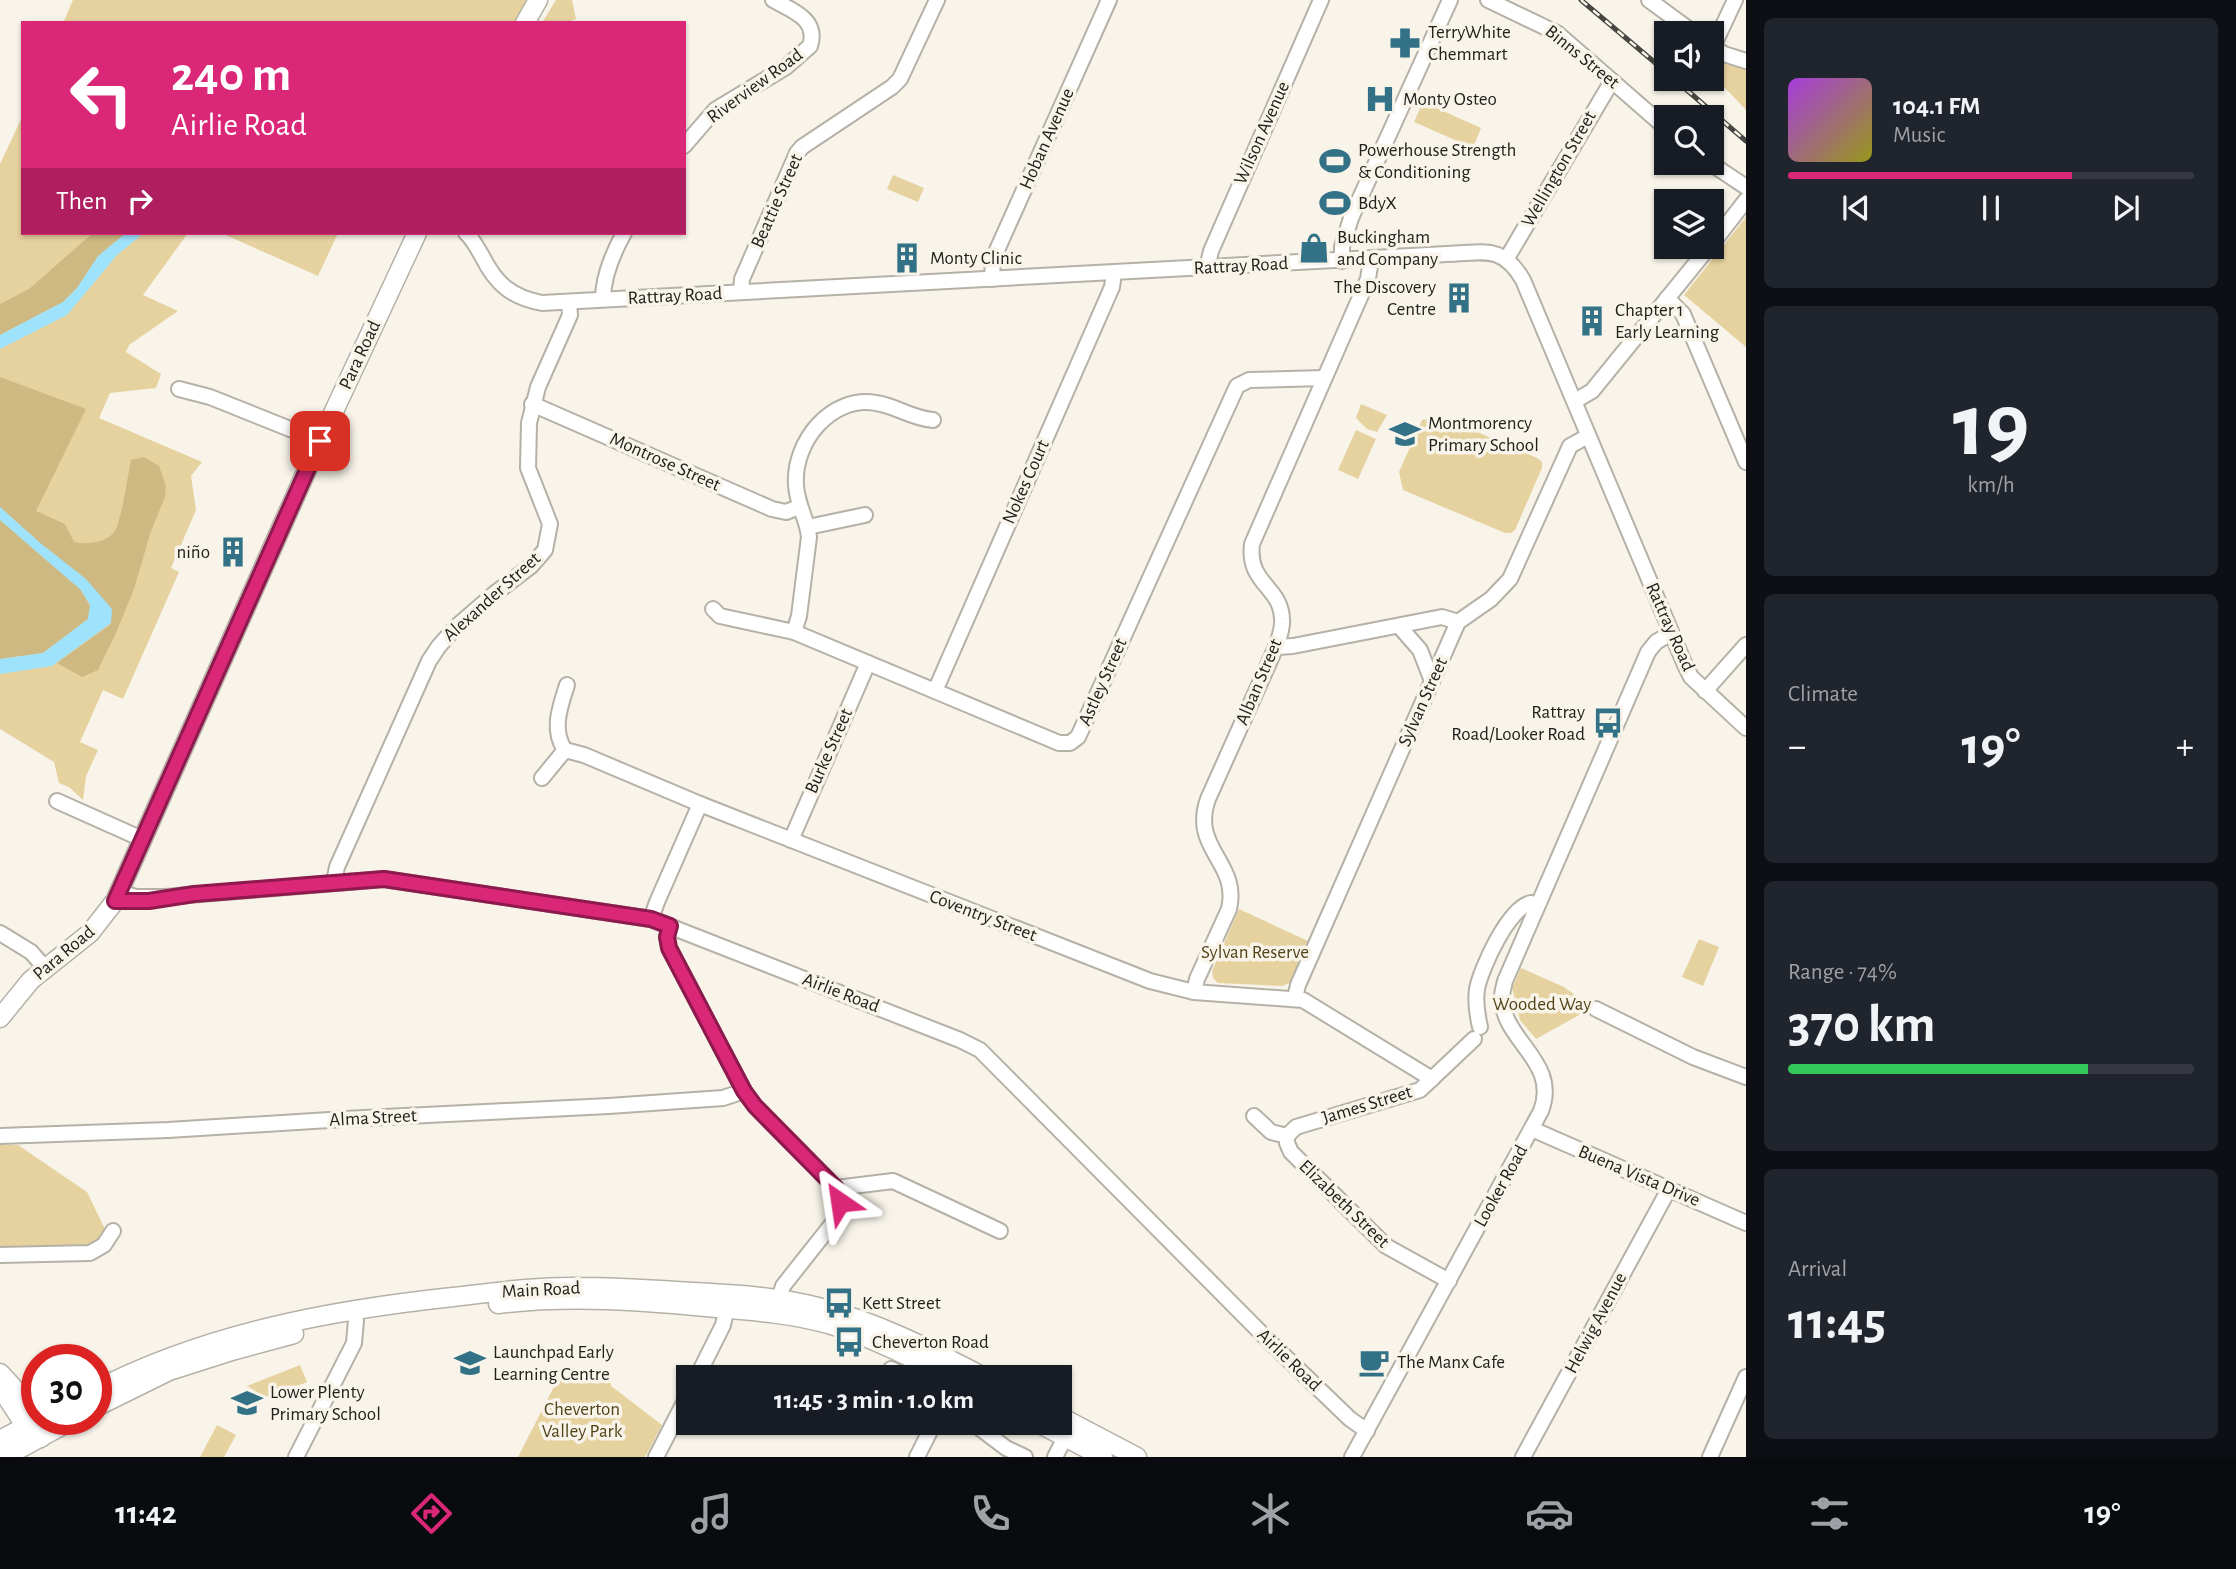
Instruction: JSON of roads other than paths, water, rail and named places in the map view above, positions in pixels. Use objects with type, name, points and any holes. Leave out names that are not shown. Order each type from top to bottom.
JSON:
[{"type":"main road","points":[[526,21],[538,0]]},
{"type":"main road","name":"Para Road","points":[[0,1018],[22,990],[45,968],[90,933],[117,897],[320,441],[416,235]]},
{"type":"main road","name":"Main Road","points":[[112,1383],[181,1352],[316,1316],[361,1308],[540,1288],[601,1287],[777,1307],[815,1306],[867,1322],[960,1365]]},
{"type":"main road","name":"Main Road","points":[[112,1399],[169,1371],[194,1362],[356,1320],[560,1299],[729,1302]]},
{"type":"main road","name":"Main Road","points":[[777,1307],[801,1318],[850,1331],[926,1365]]},
{"type":"main road","points":[[0,1373],[21,1398]]},
{"type":"main road","points":[[5,1393],[21,1410]]},
{"type":"main road","points":[[0,1432],[8,1419],[5,1393]]},
{"type":"main road","points":[[1072,1429],[1137,1457]]},
{"type":"main road","points":[[0,1440],[21,1432]]},
{"type":"main road","points":[[1072,1432],[1103,1457]]},
{"type":"main road","points":[[0,1457],[26,1435]]},
{"type":"street","name":"Riverview Road","points":[[686,144],[715,110],[786,67],[810,46],[812,30],[809,23],[802,16],[773,0]]},
{"type":"street","name":"Beattie Street","points":[[741,292],[742,279],[797,153],[900,79],[936,0]]},
{"type":"street","name":"Hoban Avenue","points":[[992,279],[993,259],[1109,0]]},
{"type":"street","name":"Wilson Avenue","points":[[1207,268],[1215,240],[1321,0]]},
{"type":"street","points":[[1342,261],[1342,247],[1351,218],[1450,0]]},
{"type":"street","name":"Binns Street","points":[[1488,0],[1557,33],[1654,118]]},
{"type":"street","points":[[1649,0],[1678,21]]},
{"type":"street","points":[[1724,22],[1735,0]]},
{"type":"street","points":[[1724,54],[1746,61]]},
{"type":"street","name":"Wellington Street","points":[[1507,258],[1612,81]]},
{"type":"street","points":[[1724,172],[1746,187]]},
{"type":"street","points":[[1724,228],[1746,201]]},
{"type":"street","name":"Rattray Road","points":[[471,235],[491,274],[504,288],[524,300],[542,303],[1498,254],[1507,258],[1523,280],[1691,677],[1746,728]]},
{"type":"street","points":[[603,299],[603,287],[611,260],[623,235]]},
{"type":"street","name":"Alban Street","points":[[1194,992],[1197,979],[1229,909],[1231,897],[1228,876],[1206,839],[1204,813],[1276,647],[1282,624],[1281,609],[1255,572],[1252,544],[1368,279],[1371,259]]},
{"type":"street","points":[[1575,401],[1592,391],[1699,259]]},
{"type":"street","name":"Nokes Court","points":[[934,691],[1112,288],[1114,273]]},
{"type":"street","points":[[1667,298],[1683,314],[1746,462]]},
{"type":"street","name":"Alexander Street","points":[[334,882],[337,866],[429,662],[457,626],[531,566],[545,550],[550,524],[531,478],[527,457],[532,404],[570,315],[569,302]]},
{"type":"street","name":"Astley Street","points":[[713,609],[720,616],[794,632],[1059,743],[1074,740],[1237,386],[1249,380],[1323,378]]},
{"type":"street","points":[[179,389],[210,397],[320,441]]},
{"type":"street","points":[[794,632],[799,616],[809,537],[808,527],[799,507],[797,466],[810,434],[828,415],[843,406],[868,402],[916,418],[933,420]]},
{"type":"street","name":"Montrose Street","points":[[532,404],[772,509],[786,512],[799,507]]},
{"type":"street","points":[[1276,647],[1442,617],[1458,622],[1491,598],[1510,579],[1570,446],[1588,436]]},
{"type":"street","points":[[808,527],[864,515]]},
{"type":"street","name":"Sylvan Street","points":[[1294,998],[1458,622]]},
{"type":"street","points":[[1399,626],[1420,650],[1432,681]]},
{"type":"street","name":"Looker Road","points":[[1352,1457],[1545,1101],[1546,1087],[1542,1072],[1512,1026],[1502,997],[1511,964],[1648,652],[1656,642],[1671,632]]},
{"type":"street","points":[[1704,691],[1746,645]]},
{"type":"street","name":"Burke Street","points":[[791,840],[868,663]]},
{"type":"street","points":[[542,778],[565,750],[558,739],[557,731],[566,685]]},
{"type":"street","name":"Coventry Street","points":[[565,750],[584,754],[700,804],[1150,981],[1194,992],[1294,998],[1313,1005],[1432,1079]]},
{"type":"street","points":[[57,801],[142,839]]},
{"type":"street","points":[[651,919],[700,804]]},
{"type":"street","name":"Airlie Road","points":[[117,897],[165,897],[384,879],[651,919],[960,1040],[980,1050],[1270,1343],[1350,1419],[1367,1431]]},
{"type":"street","name":"James Street","points":[[1287,1136],[1296,1127],[1420,1090],[1432,1079],[1477,1033],[1475,1005],[1478,986],[1507,925],[1527,903],[1537,906]]},
{"type":"street","points":[[670,926],[667,937],[669,948],[744,1091],[755,1106],[836,1188],[840,1202],[836,1219],[788,1279],[777,1307]]},
{"type":"street","points":[[0,933],[31,952],[45,968]]},
{"type":"street","points":[[1596,1009],[1693,1057],[1746,1077]]},
{"type":"street","name":"Alma Street","points":[[0,1136],[168,1130],[609,1106],[723,1098],[744,1091]]},
{"type":"street","points":[[1254,1116],[1271,1132],[1287,1136]]},
{"type":"street","name":"Buena Vista Drive","points":[[1532,1129],[1746,1223]]},
{"type":"street","name":"Elizabeth Street","points":[[1287,1136],[1291,1152],[1386,1246],[1449,1281]]},
{"type":"street","points":[[836,1188],[893,1181],[1000,1231]]},
{"type":"street","name":"Helwig Avenue","points":[[1523,1457],[1669,1189]]},
{"type":"street","points":[[0,1255],[90,1253],[104,1245],[113,1231]]},
{"type":"street","points":[[703,1365],[721,1330],[729,1302]]},
{"type":"street","points":[[296,1457],[354,1343],[356,1320]]},
{"type":"street","points":[[1710,1457],[1746,1377]]},
{"type":"street","points":[[656,1457],[676,1418]]},
{"type":"street","points":[[917,1457],[928,1435]]},
{"type":"street","points":[[989,1435],[1006,1448],[1025,1457]]},
{"type":"street","points":[[1055,1457],[1062,1435]]},
{"type":"water","points":[[124,235],[142,235],[117,255],[67,315],[0,349],[0,335],[63,302],[77,288],[98,256]]},
{"type":"water","points":[[0,507],[86,579],[112,609],[111,623],[52,666],[0,674],[0,659],[43,653],[88,619],[90,605],[81,590],[0,520]]},
{"type":"railway","points":[[1581,0],[1654,62]]},
{"type":"railway","points":[[1688,91],[1746,141]]},
{"type":"place","name":"TerryWhite Chemmart","points":[[1405,43]]},
{"type":"place","name":"Monty Osteo","points":[[1380,99]]},
{"type":"place","name":"Powerhouse Strength & Conditioning","points":[[1335,161]]},
{"type":"place","name":"BdyX","points":[[1335,203]]},
{"type":"place","name":"Buckingham and Company","points":[[1314,248]]},
{"type":"place","name":"Monty Clinic","points":[[907,258]]},
{"type":"place","name":"The Discovery Centre","points":[[1459,298]]},
{"type":"place","name":"Chapter 1 Early Learning","points":[[1592,321]]},
{"type":"place","name":"Montmorency Primary School","points":[[1405,434]]},
{"type":"place","name":"niño","points":[[233,552]]},
{"type":"place","name":"Rattray Road/Looker Road","points":[[1608,723]]},
{"type":"place","name":"Kett Street","points":[[839,1303]]},
{"type":"place","name":"Cheverton Road","points":[[849,1342]]},
{"type":"place","name":"The Manx Cafe","points":[[1374,1362]]},
{"type":"place","name":"Launchpad Early Learning Centre","points":[[470,1363]]},
{"type":"place","name":"Lower Plenty Primary School","points":[[247,1403]]},
{"type":"park label","name":"Sylvan Reserve","points":[[1255,952]]},
{"type":"park label","name":"Wooded Way","points":[[1542,1004]]},
{"type":"park label","name":"Cheverton Valley Park","points":[[582,1420]]}]
